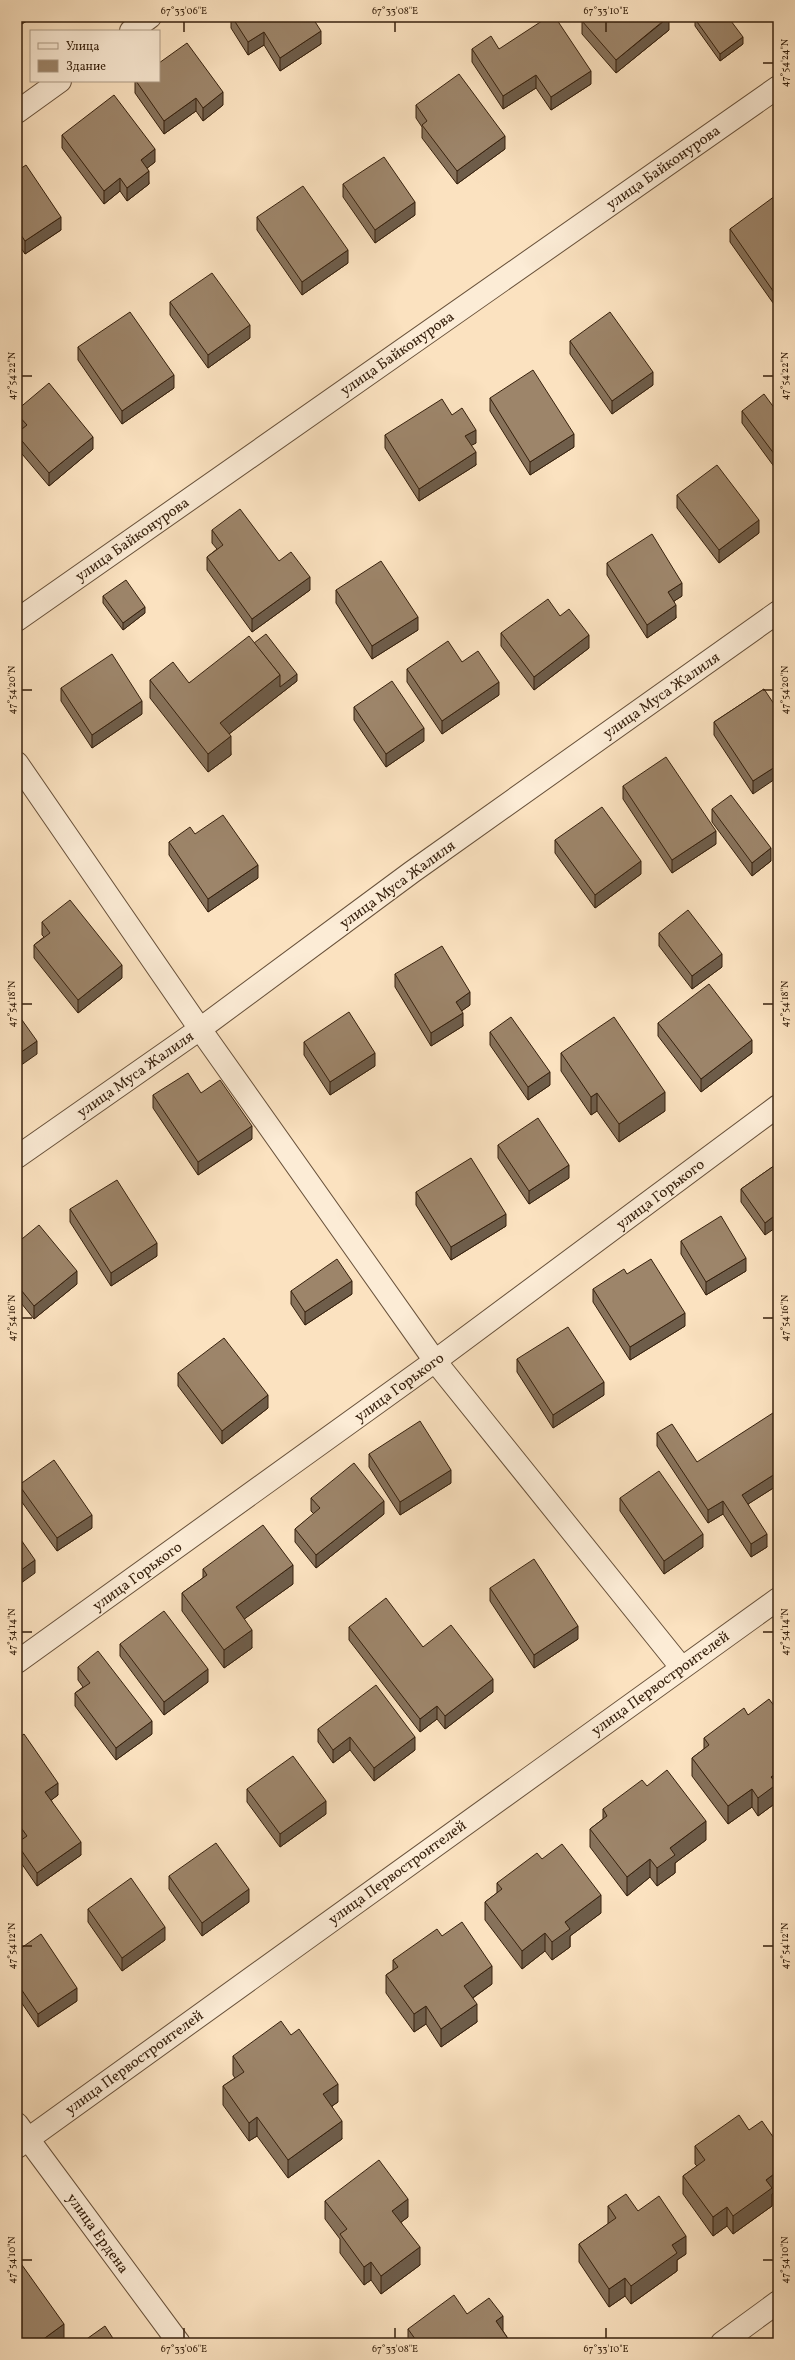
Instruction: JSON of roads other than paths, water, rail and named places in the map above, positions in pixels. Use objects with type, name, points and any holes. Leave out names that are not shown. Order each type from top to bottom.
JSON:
[{"type":"street","points":[[132,30],[150,17]]},
{"type":"street","points":[[17,112],[59,82]]},
{"type":"street","name":"улица Байконурова","points":[[17,620],[778,87]]},
{"type":"street","name":"улица Муса Жалиля","points":[[17,1157],[200,1029],[412,872],[778,612]]},
{"type":"street","points":[[17,763],[200,1029],[435,1361],[681,1667]]},
{"type":"street","name":"улица Горького","points":[[17,1662],[435,1361],[778,1106]]},
{"type":"street","name":"улица Первостроителей","points":[[21,2137],[778,1599]]},
{"type":"street","name":"улица Ердена","points":[[21,2137],[179,2343]]},
{"type":"street","points":[[722,2343],[778,2302]]}]
